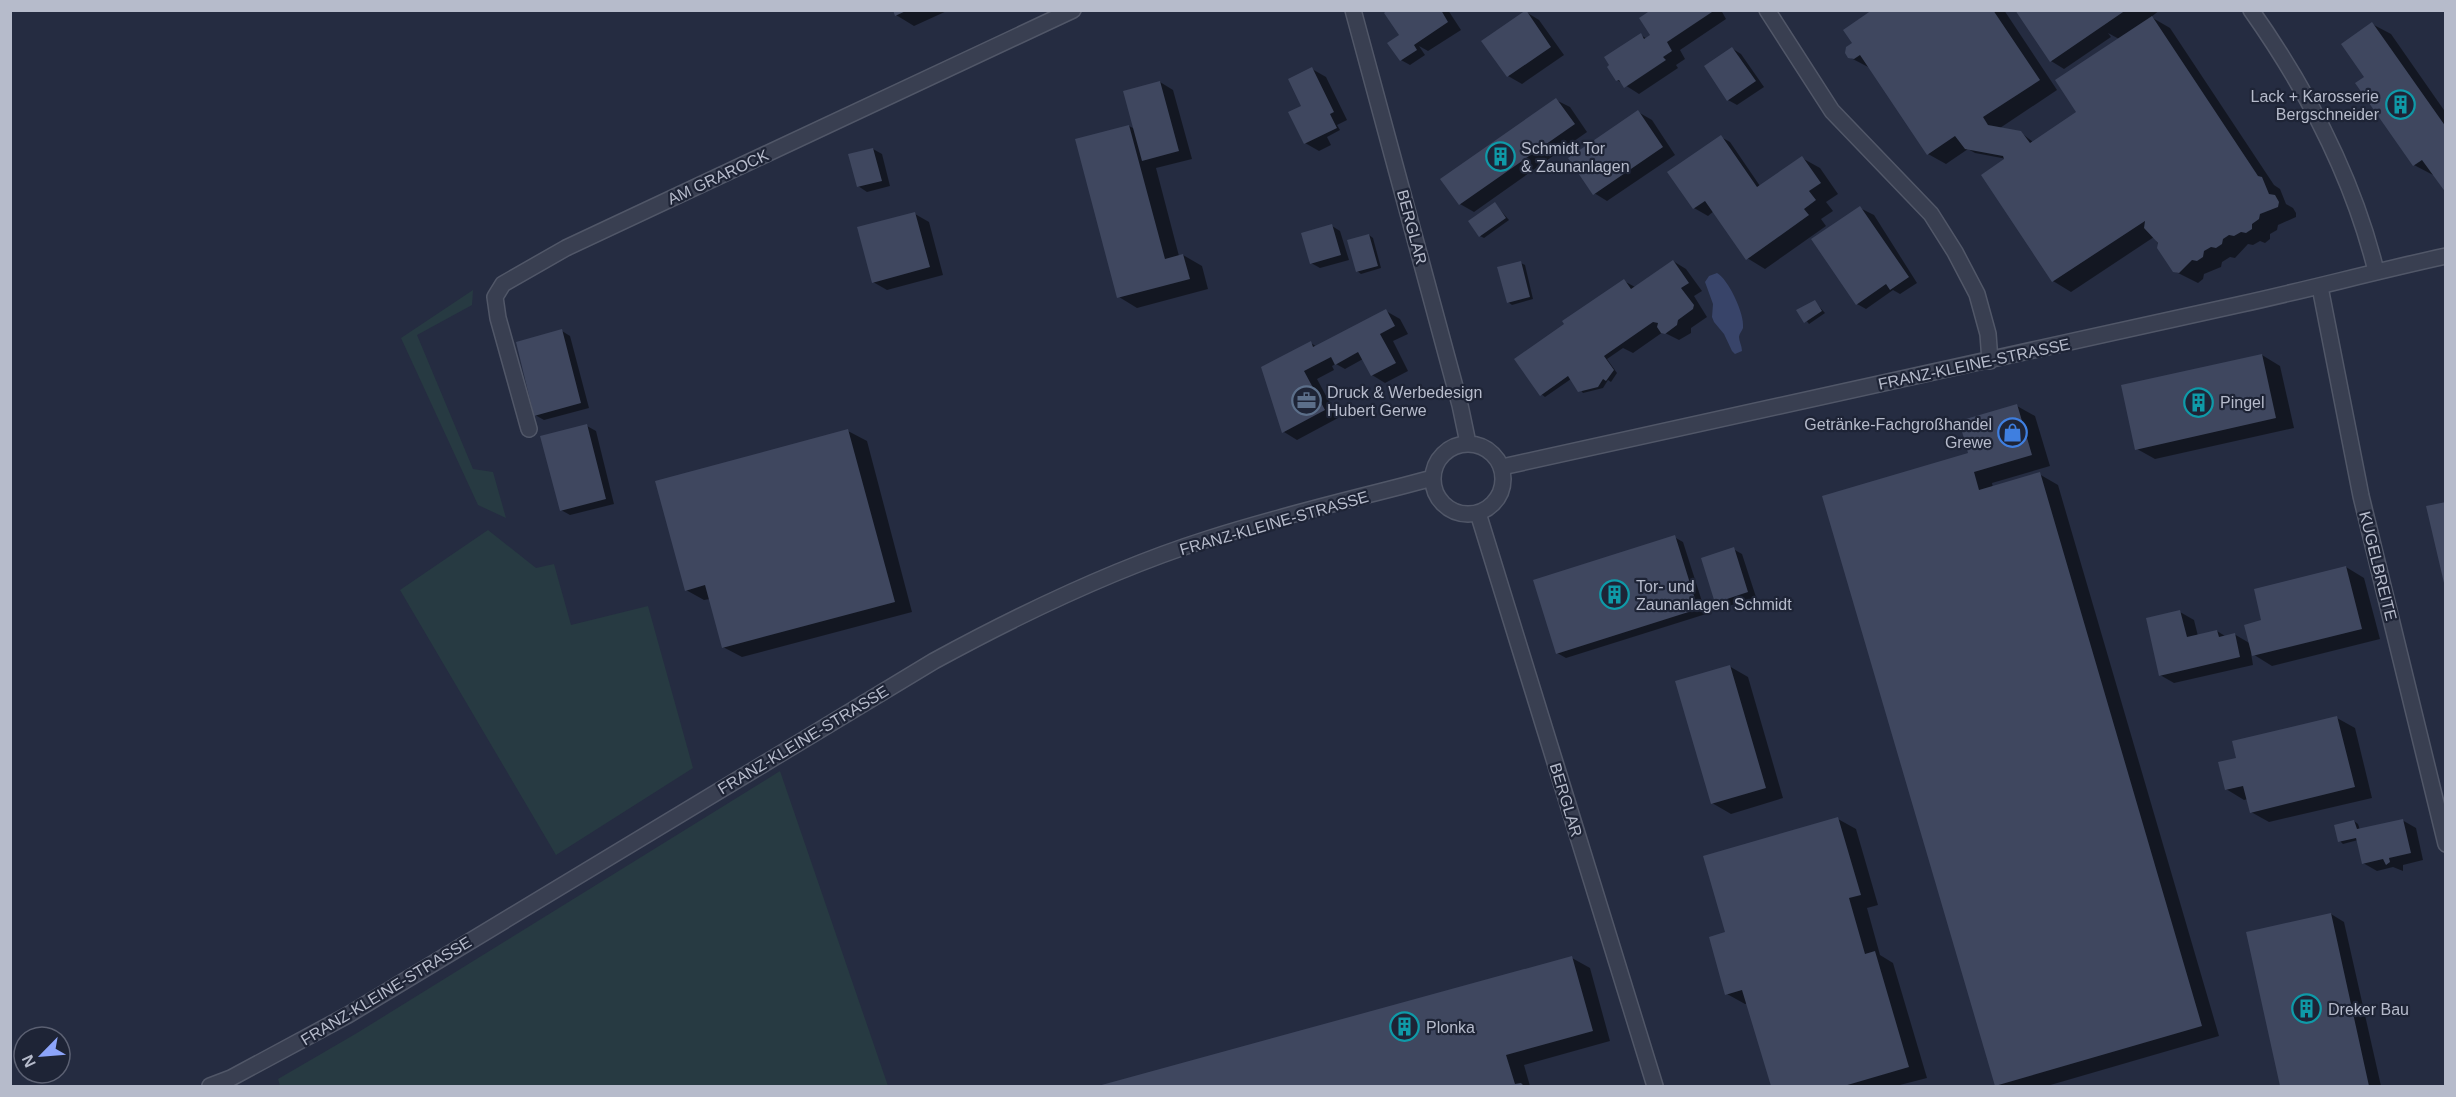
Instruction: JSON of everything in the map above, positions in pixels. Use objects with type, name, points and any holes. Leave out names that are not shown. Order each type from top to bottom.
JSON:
[{"type":"street","name":"AM GRAROCK","points":[[529,429],[498,318],[495,297],[503,284],[566,248],[1073,10]]},
{"type":"street","name":"BERGLAR","points":[[1353,10],[1460,405],[1468,443]]},
{"type":"street","points":[[1767,10],[1832,111],[1930,214],[1955,252],[1977,294],[1988,334],[1990,361]]},
{"type":"street","points":[[2251,10],[2324,132],[2359,214],[2376,271]]},
{"type":"street","name":"FRANZ-KLEINE-STRASSE","points":[[1502,467],[1990,361],[2320,287],[2376,271],[2445,256]]},
{"type":"street","name":"KUGELBREITE","points":[[2320,287],[2361,496],[2445,844]]},
{"type":"street","points":[[1468,443],[1487,449],[1502,467],[1504,478],[1502,490],[1497,500],[1489,508],[1478,513],[1467,514],[1447,507],[1439,499],[1433,478],[1439,459],[1455,446],[1468,443]]},
{"type":"street","name":"FRANZ-KLEINE-STRASSE","points":[[210,1086],[259,1064],[348,1015],[888,689],[998,627],[1110,576],[1208,538],[1433,478]]},
{"type":"street","name":"BERGLAR","points":[[1478,513],[1655,1086]]},
{"type":"shaded area","points":[[473,290],[472,305],[417,335],[473,469],[493,472],[506,518],[478,505],[401,338]]},
{"type":"shaded area","points":[[488,530],[536,568],[554,564],[571,625],[648,606],[693,768],[556,855],[400,590]]},
{"type":"shaded area","points":[[780,771],[888,1086],[280,1086],[278,1079],[357,1033]]},
{"type":"water","points":[[1717,273],[1731,289],[1743,322],[1739,335],[1742,351],[1735,354],[1712,317],[1713,304],[1705,282],[1709,276]]},
{"type":"building","points":[[893,10],[908,10],[895,16]]},
{"type":"building","points":[[1387,10],[1441,10],[1448,22],[1414,45],[1417,50],[1400,61],[1387,43],[1399,35],[1384,13]]},
{"type":"building","points":[[1526,10],[1551,47],[1507,77],[1481,41]]},
{"type":"building","points":[[1651,10],[1715,10],[1667,42],[1672,51],[1663,57],[1666,60],[1624,88],[1619,80],[1616,81],[1604,57],[1641,33],[1644,39],[1650,35],[1639,18]]},
{"type":"building","points":[[1872,10],[1993,10],[2040,80],[1983,117],[1988,125],[2021,131],[2030,143],[2076,112],[2055,80],[2152,16],[2258,176],[2262,177],[2269,194],[2275,195],[2279,202],[2278,207],[2260,214],[2259,219],[2252,224],[2252,229],[2246,233],[2229,235],[2216,248],[2211,247],[2204,251],[2203,257],[2197,261],[2192,260],[2179,273],[2173,272],[2157,248],[2158,243],[2144,228],[2145,221],[2052,282],[1981,175],[2004,159],[2003,156],[1965,149],[1955,136],[1927,155],[1860,55],[1854,59],[1848,58],[1845,53],[1846,47],[1852,43],[1843,30]]},
{"type":"building","points":[[2015,10],[2126,10],[2050,62]]},
{"type":"building","name":"Lack + Karosserie Bergschneider","points":[[2372,22],[2446,127],[2446,193],[2422,160],[2413,166],[2355,83],[2364,77],[2341,44]]},
{"type":"building","points":[[1732,47],[1756,81],[1727,101],[1704,66]]},
{"type":"building","points":[[1312,67],[1334,112],[1330,114],[1337,128],[1304,144],[1288,112],[1301,106],[1288,79]]},
{"type":"building","points":[[1160,81],[1179,151],[1142,161],[1123,91]]},
{"type":"building","name":"Schmidt Tor & Zaunanlagen","points":[[1556,98],[1575,124],[1459,205],[1440,179]]},
{"type":"building","points":[[1638,110],[1663,147],[1593,195],[1568,158]]},
{"type":"building","points":[[1129,125],[1165,259],[1183,254],[1190,279],[1117,298],[1075,139]]},
{"type":"building","points":[[1721,135],[1757,187],[1802,156],[1821,183],[1809,191],[1816,200],[1804,209],[1809,215],[1746,260],[1705,201],[1693,209],[1667,172]]},
{"type":"building","points":[[873,148],[882,181],[857,187],[848,154]]},
{"type":"building","points":[[1495,202],[1506,218],[1479,237],[1468,221]]},
{"type":"building","points":[[1860,206],[1909,277],[1890,290],[1886,284],[1856,305],[1811,239]]},
{"type":"building","points":[[915,212],[930,267],[872,283],[857,227]]},
{"type":"building","points":[[1332,224],[1341,255],[1310,264],[1301,233]]},
{"type":"building","points":[[1369,234],[1378,266],[1356,272],[1347,240]]},
{"type":"building","points":[[1673,260],[1689,283],[1681,288],[1694,305],[1693,309],[1665,334],[1661,333],[1657,327],[1658,323],[1653,322],[1604,356],[1614,370],[1606,381],[1603,379],[1598,387],[1578,392],[1568,376],[1540,396],[1514,359],[1564,324],[1562,321],[1624,279],[1631,289]]},
{"type":"building","points":[[1521,261],[1530,297],[1507,303],[1497,267]]},
{"type":"building","points":[[1815,300],[1822,311],[1804,323],[1796,310]]},
{"type":"building","points":[[1386,309],[1395,326],[1380,334],[1396,363],[1371,376],[1358,352],[1335,365],[1331,357],[1304,371],[1325,410],[1282,433],[1261,367],[1311,341],[1313,347]]},
{"type":"building","points":[[562,329],[581,403],[534,416],[516,342]]},
{"type":"building","name":"Pingel","points":[[2262,354],[2276,418],[2135,450],[2121,385]]},
{"type":"building","points":[[2017,404],[2032,455],[1974,472],[1979,490],[2040,472],[2202,1026],[1995,1086],[1822,496],[1968,453],[1959,421]]},
{"type":"building","points":[[587,424],[606,499],[560,511],[540,436]]},
{"type":"building","points":[[848,429],[895,602],[722,648],[705,585],[685,591],[655,481]]},
{"type":"building","points":[[2446,502],[2446,583],[2444,583],[2426,506]]},
{"type":"building","name":"Tor- und Zaunanlagen Schmidt","points":[[1675,535],[1698,609],[1556,654],[1533,580]]},
{"type":"building","points":[[1734,547],[1748,592],[1715,603],[1701,558]]},
{"type":"building","points":[[2346,566],[2362,629],[2252,656],[2244,625],[2261,620],[2254,589]]},
{"type":"building","points":[[2180,610],[2187,637],[2217,630],[2219,637],[2235,633],[2240,657],[2159,676],[2146,618]]},
{"type":"building","points":[[1730,665],[1766,788],[1711,804],[1675,681]]},
{"type":"building","points":[[2337,716],[2355,787],[2250,813],[2243,786],[2225,790],[2218,762],[2236,758],[2232,741]]},
{"type":"building","points":[[1838,817],[1861,895],[1849,898],[1865,954],[1875,951],[1909,1067],[1844,1086],[1771,1086],[1742,990],[1725,995],[1709,937],[1725,932],[1703,856]]},
{"type":"building","points":[[2403,819],[2411,853],[2389,858],[2390,862],[2386,865],[2383,859],[2362,864],[2356,838],[2338,842],[2334,825],[2354,820],[2357,829]]},
{"type":"building","name":"Dreker Bau","points":[[2331,913],[2369,1086],[2280,1086],[2246,932]]},
{"type":"building","name":"Plonka","points":[[1572,956],[1593,1031],[1506,1055],[1515,1084],[1521,1083],[1524,1086],[1098,1086]]},
{"type":"place","name":"Lack + Karosserie Bergschneider","points":[[2400,105]]},
{"type":"place","name":"Schmidt Tor & Zaunanlagen","points":[[1500,157]]},
{"type":"place","name":"Druck & Werbedesign Hubert Gerwe","points":[[1306,401]]},
{"type":"place","name":"Pingel","points":[[2199,402]]},
{"type":"place","name":"Getränke-Fachgroßhandel Grewe","points":[[2013,433]]},
{"type":"place","name":"Tor- und Zaunanlagen Schmidt","points":[[1615,595]]},
{"type":"place","name":"Dreker Bau","points":[[2307,1009]]},
{"type":"place","name":"Plonka","points":[[1405,1027]]}]
